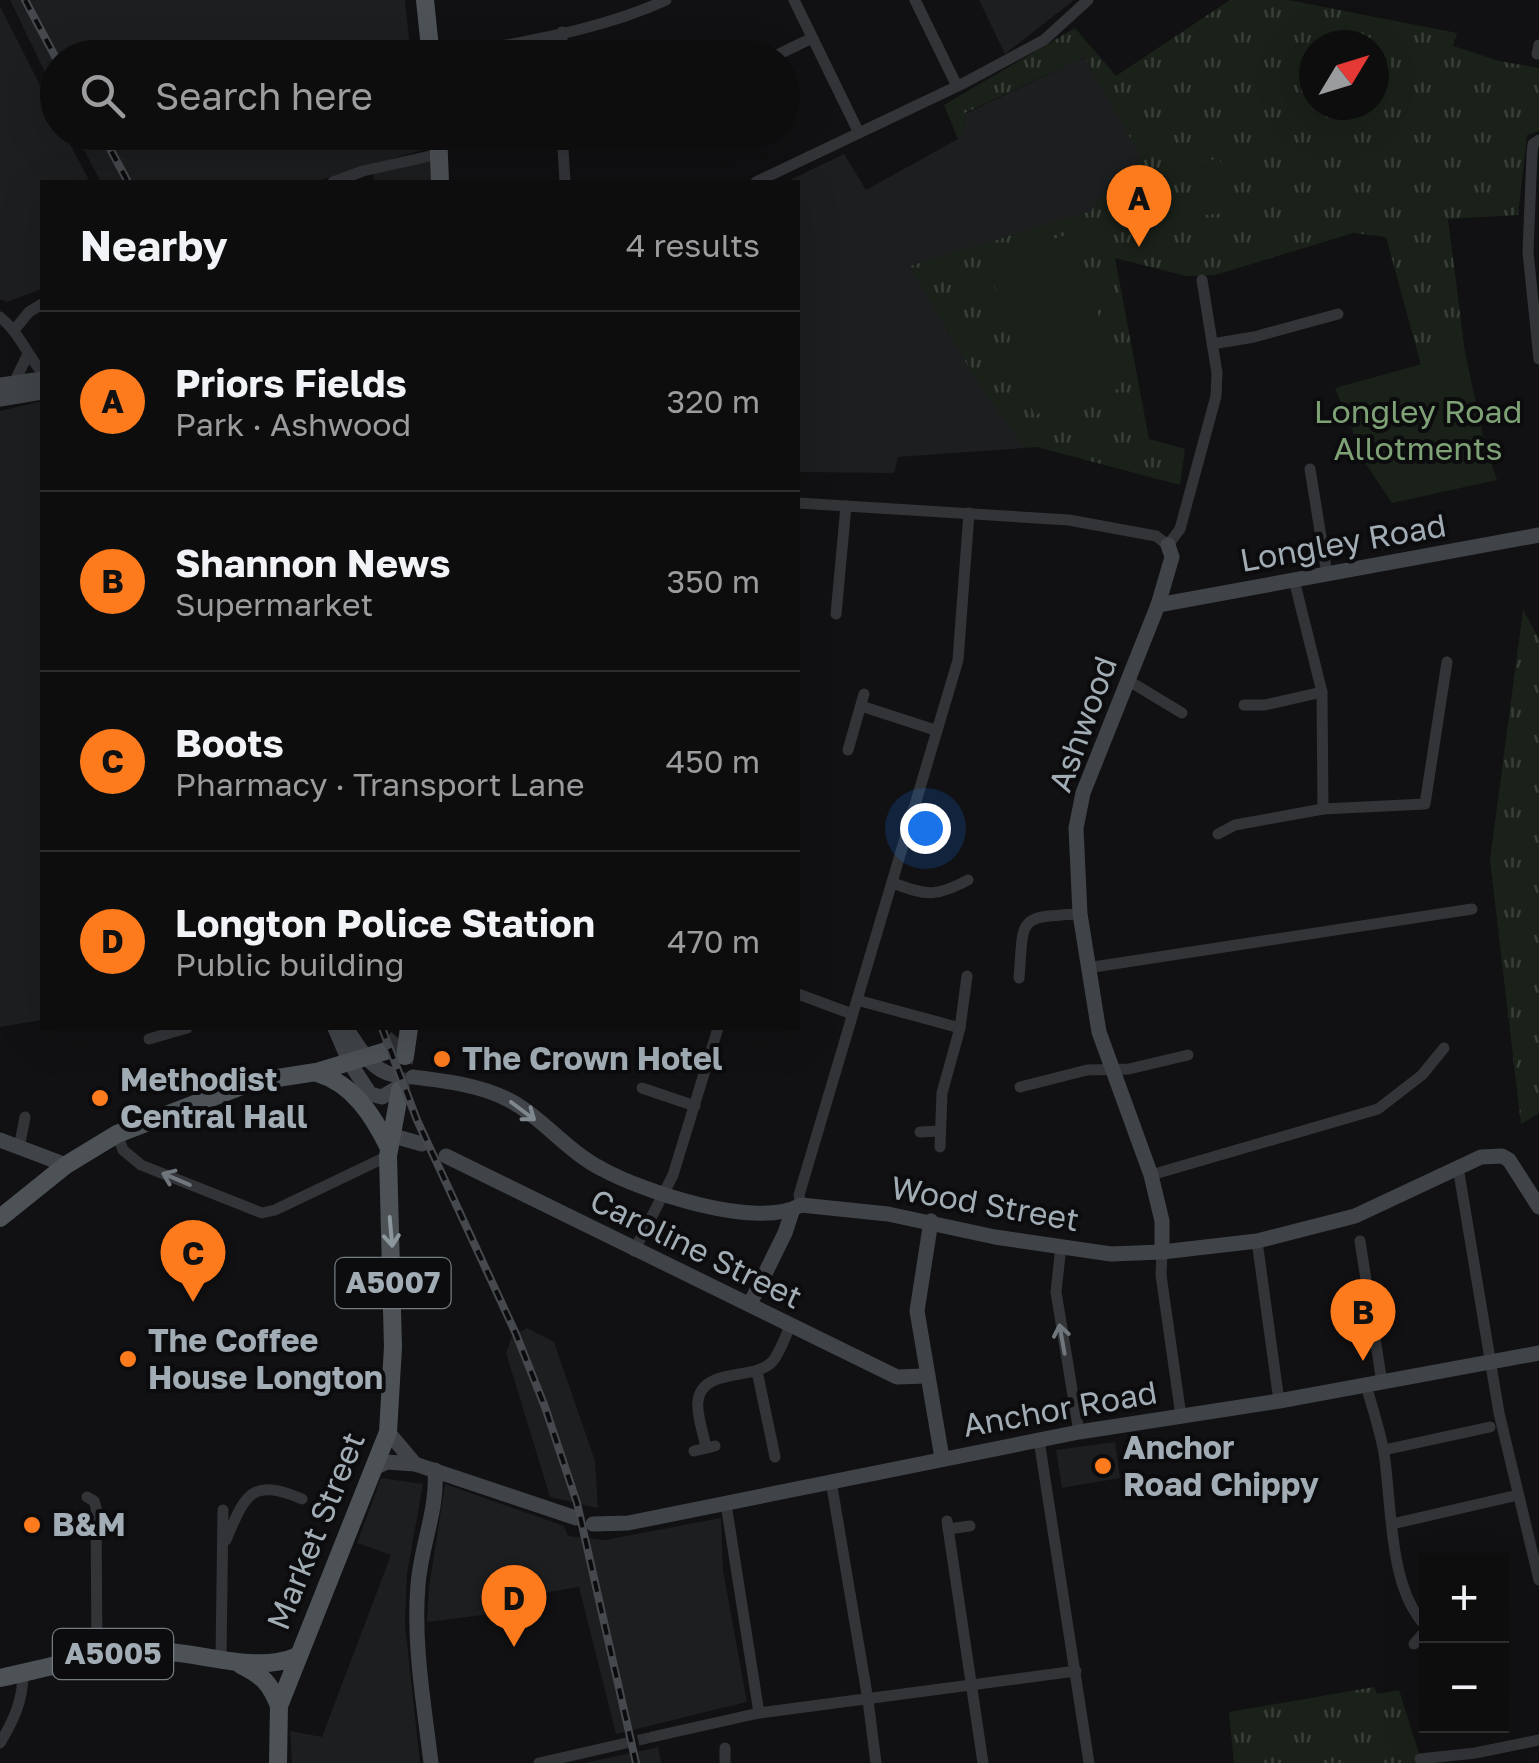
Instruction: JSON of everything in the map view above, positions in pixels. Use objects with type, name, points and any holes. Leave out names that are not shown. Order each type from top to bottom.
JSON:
[{"type":"main road","points":[[424,0],[429,40]]},
{"type":"main road","points":[[439,150],[440,180]]},
{"type":"main road","points":[[0,1218],[66,1165],[117,1134],[252,1082],[359,1061],[401,1040]]},
{"type":"main road","points":[[316,1072],[344,1084],[389,1146]]},
{"type":"main road","name":"A5007","points":[[389,1146],[402,1082]]},
{"type":"main road","name":"Market Street","points":[[279,1706],[388,1432],[393,1348],[389,1146]]},
{"type":"main road","name":"A5005","points":[[0,1678],[96,1656],[154,1651],[269,1665],[298,1656]]},
{"type":"main road","name":"A5005","points":[[225,1658],[256,1672],[271,1685],[279,1706]]},
{"type":"main road","name":"A5007","points":[[278,1763],[279,1706]]},
{"type":"street","points":[[525,40],[644,10],[666,0]]},
{"type":"street","points":[[794,0],[859,133]]},
{"type":"street","points":[[915,0],[957,86]]},
{"type":"street","points":[[760,180],[1044,40],[1088,0]]},
{"type":"street","points":[[562,32],[562,40]]},
{"type":"street","points":[[800,44],[812,38]]},
{"type":"street","points":[[1539,140],[1533,144],[1532,154],[1528,252],[1539,359]]},
{"type":"street","points":[[563,150],[565,180]]},
{"type":"street","points":[[338,180],[363,170],[439,154]]},
{"type":"street","name":"Ashwood","points":[[1162,1252],[1162,1221],[1151,1175],[1099,1032],[1080,914],[1076,828],[1083,793],[1158,605],[1172,557],[1168,545],[1180,529],[1216,396],[1217,372],[1202,280]]},
{"type":"street","points":[[14,329],[40,305]]},
{"type":"street","points":[[1212,344],[1338,314]]},
{"type":"street","points":[[0,317],[14,329],[40,372]]},
{"type":"street","points":[[7,384],[28,354]]},
{"type":"street","points":[[7,384],[40,376]]},
{"type":"street","points":[[0,399],[40,392]]},
{"type":"street","points":[[1310,468],[1328,574]]},
{"type":"street","points":[[800,503],[1068,520],[1156,536],[1168,545]]},
{"type":"street","points":[[836,614],[846,506]]},
{"type":"street","points":[[750,1304],[797,1207],[958,660],[968,513]]},
{"type":"street","name":"Longley Road","points":[[1158,605],[1539,535]]},
{"type":"street","points":[[1294,580],[1322,692],[1323,810]]},
{"type":"street","points":[[1218,834],[1235,825],[1323,810],[1425,804],[1447,662]]},
{"type":"street","points":[[1129,680],[1182,712]]},
{"type":"street","points":[[1244,706],[1322,692]]},
{"type":"street","points":[[848,750],[862,700],[936,730]]},
{"type":"street","points":[[893,883],[924,894],[945,892],[968,880]]},
{"type":"street","points":[[1087,968],[1472,909]]},
{"type":"street","points":[[1019,978],[1027,920],[1080,914]]},
{"type":"street","points":[[940,1147],[942,1094],[960,1028],[968,976]]},
{"type":"street","points":[[800,995],[852,1014]]},
{"type":"street","points":[[857,1000],[960,1028]]},
{"type":"street","points":[[336,1030],[359,1061],[402,1082]]},
{"type":"street","points":[[347,1030],[359,1061]]},
{"type":"street","points":[[634,1251],[673,1175],[717,1030]]},
{"type":"street","points":[[148,1039],[165,1032]]},
{"type":"street","points":[[1151,1175],[1378,1109],[1422,1075],[1444,1048]]},
{"type":"street","points":[[1020,1087],[1087,1070],[1129,1069],[1188,1055]]},
{"type":"street","name":"Wood Street","points":[[359,1061],[370,1094],[382,1097],[402,1082],[462,1083],[510,1101],[600,1168],[661,1194],[722,1209],[761,1213],[797,1207],[931,1221],[995,1236],[1111,1254],[1162,1252],[1256,1241],[1355,1216],[1481,1157],[1502,1156],[1519,1172],[1539,1207]]},
{"type":"street","points":[[642,1088],[695,1106]]},
{"type":"street","points":[[19,1148],[25,1117]]},
{"type":"street","points":[[920,1132],[940,1131]]},
{"type":"street","points":[[117,1134],[123,1150],[141,1165],[262,1213],[276,1210],[389,1146],[422,1144]]},
{"type":"street","points":[[0,1140],[66,1165]]},
{"type":"street","name":"Caroline Street","points":[[446,1156],[898,1378],[925,1376]]},
{"type":"street","points":[[1458,1167],[1489,1362],[1518,1495],[1536,1550],[1539,1580]]},
{"type":"street","points":[[931,1221],[917,1311],[925,1376],[942,1458]]},
{"type":"street","points":[[1256,1241],[1279,1400]]},
{"type":"street","points":[[1360,1241],[1392,1524],[1404,1588],[1419,1619]]},
{"type":"street","points":[[1061,1246],[1056,1292],[1079,1432]]},
{"type":"street","points":[[1162,1252],[1160,1275],[1180,1416]]},
{"type":"street","points":[[705,1448],[698,1401],[705,1387],[718,1378],[757,1372],[775,1357],[790,1326]]},
{"type":"street","name":"Anchor Road","points":[[593,1524],[628,1523],[1079,1432],[1539,1353]]},
{"type":"street","points":[[757,1372],[775,1457]]},
{"type":"street","points":[[1384,1450],[1490,1427]]},
{"type":"street","points":[[388,1432],[415,1464]]},
{"type":"street","points":[[1039,1440],[1089,1763]]},
{"type":"street","points":[[374,1468],[387,1462],[415,1464],[576,1518]]},
{"type":"street","points":[[430,1763],[416,1621],[418,1578],[435,1507],[436,1470]]},
{"type":"street","points":[[830,1481],[876,1763]]},
{"type":"street","points":[[223,1549],[248,1495],[259,1489],[281,1490],[302,1500]]},
{"type":"street","points":[[1392,1524],[1518,1495]]},
{"type":"street","points":[[87,1497],[96,1507],[96,1656]]},
{"type":"street","points":[[726,1504],[759,1713]]},
{"type":"street","points":[[223,1510],[225,1658]]},
{"type":"street","points":[[970,1526],[947,1525],[983,1763]]},
{"type":"street","points":[[1414,1644],[1419,1637]]},
{"type":"street","points":[[652,1737],[759,1713],[1076,1671]]},
{"type":"street","points":[[0,1742],[18,1710],[23,1673]]},
{"type":"street","points":[[1420,1758],[1442,1760],[1539,1740]]},
{"type":"street","points":[[539,1763],[622,1744]]},
{"type":"street","points":[[725,1748],[725,1763]]},
{"type":"shaded area","points":[[10,0],[405,0],[409,40],[40,40],[40,62]]},
{"type":"shaded area","points":[[979,0],[1074,0],[1005,54]]},
{"type":"shaded area","points":[[0,6],[40,85],[40,150],[73,150],[89,180],[40,180],[40,290],[6,302],[0,299]]},
{"type":"shaded area","points":[[1084,57],[1143,158],[1113,177],[1091,211],[910,266],[973,374],[1024,448],[898,457],[894,473],[800,472],[800,180],[790,180],[844,154],[866,190],[958,139],[963,133],[965,114]]},
{"type":"shaded area","points":[[84,150],[422,150],[321,180],[100,180]]},
{"type":"shaded area","points":[[426,158],[434,164],[436,180],[374,180],[372,171]]},
{"type":"shaded area","points":[[40,401],[40,1020],[0,1027],[0,411]]},
{"type":"shaded area","points":[[527,1328],[554,1342],[595,1461],[598,1508],[550,1497],[506,1353],[512,1336]]},
{"type":"shaded area","points":[[1115,1442],[1120,1478],[1062,1488],[1056,1450]]},
{"type":"shaded area","points":[[381,1478],[423,1484],[407,1574],[405,1624],[420,1763],[292,1763],[290,1731],[322,1737],[391,1555],[357,1543]]},
{"type":"shaded area","points":[[445,1484],[564,1526],[568,1536],[605,1540],[721,1518],[723,1570],[747,1702],[616,1734],[579,1587],[520,1597],[521,1610],[427,1622]]},
{"type":"shaded area","points":[[658,1746],[661,1763],[584,1763],[655,1748]]},
{"type":"green space","points":[[1230,0],[1288,0],[1457,33],[1453,46],[1499,61],[1539,68],[1539,131],[1527,135],[1518,215],[1448,219],[1465,352],[1421,365],[1386,237],[1353,233],[1215,275],[1186,276],[1115,258],[1149,439],[1185,449],[1180,485],[1037,447],[1024,448],[973,374],[910,266],[1091,211],[1113,177],[1142,158],[1084,57],[965,113],[963,133],[958,139],[944,105],[1075,28],[1116,76]]},
{"type":"green space","points":[[1220,159],[1225,213],[1194,216],[1188,162]]},
{"type":"green space","points":[[1073,233],[1121,388],[1034,415],[986,259]]},
{"type":"green space","name":"Longley Road Allotments","points":[[1465,352],[1485,445],[1497,480],[1392,503],[1366,464],[1335,388]]},
{"type":"green space","points":[[1523,610],[1539,639],[1539,1113],[1521,1124],[1490,860]]},
{"type":"green space","points":[[1374,1687],[1377,1694],[1399,1690],[1422,1763],[1234,1763],[1229,1712]]},
{"type":"tunnel","points":[[386,1051],[398,1038]]},
{"type":"tunnel","points":[[400,1090],[405,1056]]},
{"type":"tunnel","points":[[622,1744],[652,1737]]},
{"type":"railway","points":[[25,0],[46,40]]},
{"type":"railway","points":[[111,150],[127,180]]},
{"type":"railway","points":[[383,1030],[417,1120],[516,1334],[545,1407],[577,1503],[636,1763]]},
{"type":"place","name":"Priors Fields","points":[[1139,247]]},
{"type":"place","name":"The Crown Hotel","points":[[442,1059]]},
{"type":"place","name":"Methodist Central Hall","points":[[100,1098]]},
{"type":"place","name":"Boots","points":[[193,1302]]},
{"type":"place","name":"The Coffee House Longton","points":[[128,1359]]},
{"type":"place","name":"Shannon News","points":[[1363,1361]]},
{"type":"place","name":"Anchor Road Chippy","points":[[1103,1466]]},
{"type":"place","name":"B&M","points":[[32,1525]]},
{"type":"place","name":"Longton Police Station","points":[[514,1647]]}]
